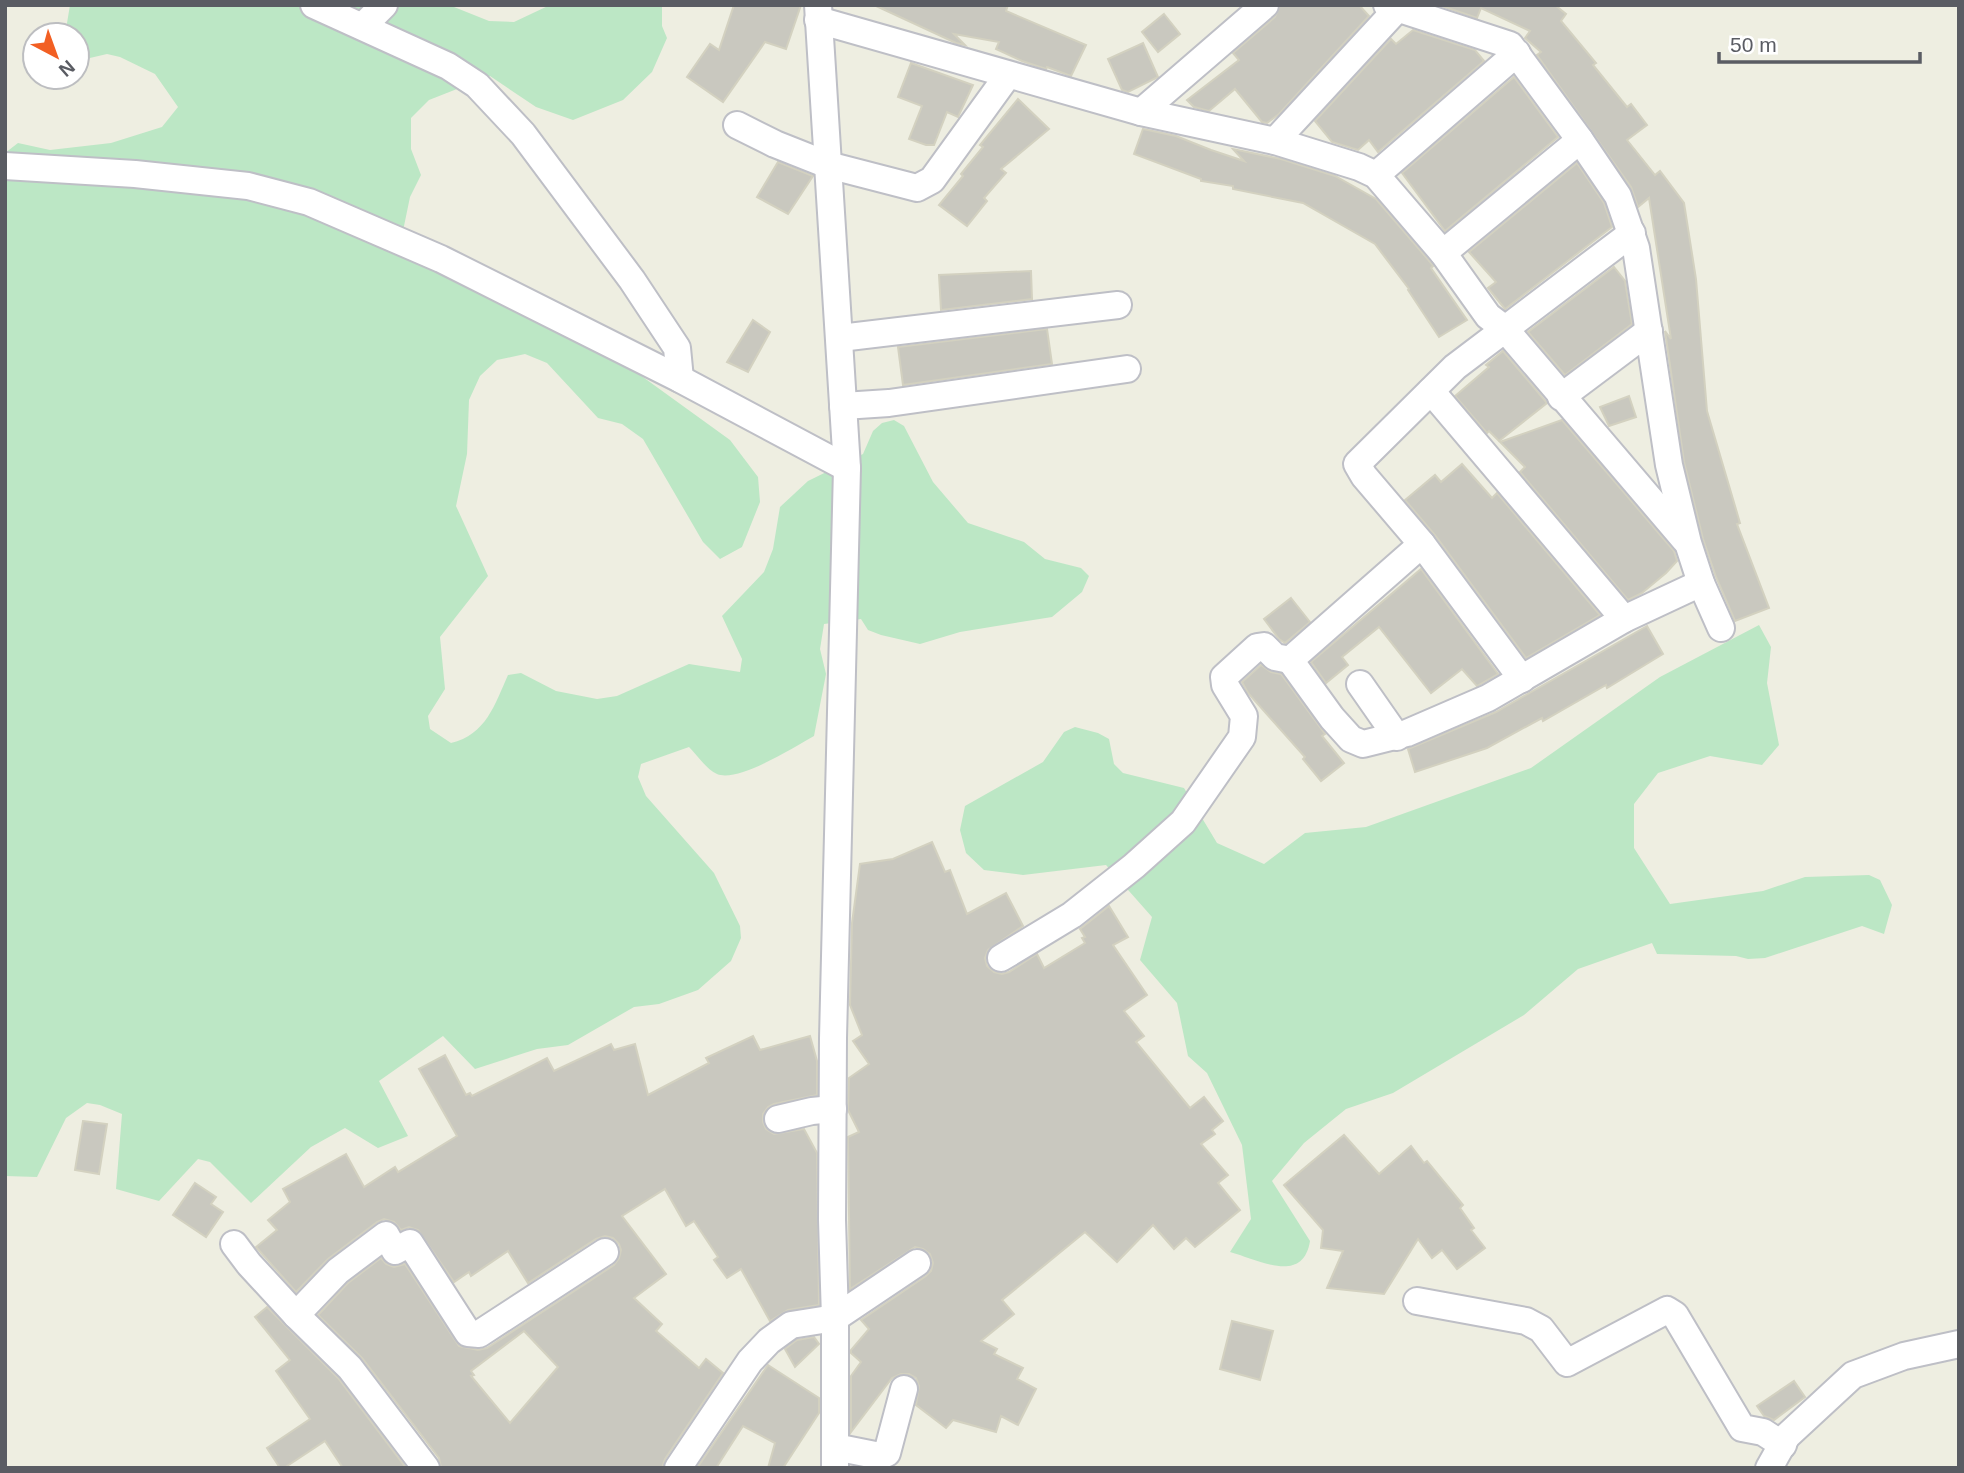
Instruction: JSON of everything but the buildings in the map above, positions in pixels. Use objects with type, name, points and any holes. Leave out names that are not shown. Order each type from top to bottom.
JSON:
[{"type":"street","points":[[314,5],[448,66],[477,85],[523,134],[632,280],[677,348],[680,379]]},
{"type":"street","points":[[363,26],[384,5]]},
{"type":"street","points":[[1141,112],[1265,5]]},
{"type":"street","points":[[1275,141],[1392,7],[1504,41],[1517,53],[1618,196],[1632,233],[1669,465],[1688,543],[1701,583],[1721,628]]},
{"type":"street","points":[[904,1389],[887,1454],[835,1457],[833,1001],[847,468],[818,13],[1008,75],[1141,112],[1275,141],[1359,167],[1376,175],[1443,254],[1488,316],[1505,329],[1688,543]]},
{"type":"street","points":[[1376,175],[1517,53]]},
{"type":"street","points":[[737,125],[775,144],[828,165],[917,188],[926,185],[1008,75]]},
{"type":"street","points":[[1443,254],[1580,140]]},
{"type":"street","points":[[5,166],[135,174],[248,186],[309,202],[441,259],[680,379],[847,468]]},
{"type":"street","points":[[1522,679],[1422,544],[1357,467],[1360,460],[1455,367],[1632,233]]},
{"type":"street","points":[[840,338],[1118,305]]},
{"type":"street","points":[[1561,397],[1649,331]]},
{"type":"street","points":[[843,406],[889,403],[1127,369]]},
{"type":"street","points":[[1430,391],[1624,620]]},
{"type":"street","points":[[1290,660],[1422,544]]},
{"type":"street","points":[[1001,958],[1072,915],[1134,866],[1182,822],[1242,737],[1244,716],[1224,685],[1224,677],[1257,647],[1264,646],[1275,657],[1290,660],[1350,739],[1363,744],[1397,737],[1488,698],[1624,620],[1701,583]]},
{"type":"street","points":[[1360,684],[1397,737]]},
{"type":"street","points":[[778,1119],[833,1109]]},
{"type":"street","points":[[296,1315],[338,1271],[386,1235],[395,1251],[410,1243],[468,1334],[472,1335],[478,1334],[605,1252]]},
{"type":"street","points":[[234,1244],[248,1264],[350,1368],[426,1468]]},
{"type":"street","points":[[678,1468],[750,1362],[769,1341],[791,1325],[835,1318],[917,1263]]},
{"type":"street","points":[[1418,1301],[1526,1321],[1541,1329],[1567,1363],[1668,1310],[1675,1315],[1742,1429],[1763,1432],[1783,1445]]},
{"type":"street","points":[[1769,1468],[1787,1436],[1853,1375],[1904,1356],[1959,1344]]},
{"type":"green space","points":[[70,5],[449,5],[489,21],[514,22],[550,5],[662,5],[662,26],[667,38],[652,72],[623,100],[573,120],[536,107],[490,76],[429,100],[411,118],[411,149],[421,175],[410,197],[398,255],[600,346],[730,440],[758,477],[760,502],[742,547],[720,559],[703,542],[643,439],[622,424],[598,418],[547,363],[525,354],[497,360],[480,376],[469,400],[467,454],[456,506],[488,576],[440,637],[445,689],[428,716],[430,729],[451,743],[463,739],[481,726],[508,675],[521,673],[556,691],[597,699],[617,696],[689,664],[740,672],[742,659],[722,616],[764,572],[773,549],[780,507],[808,481],[863,454],[873,431],[882,423],[894,420],[904,426],[933,482],[968,523],[1024,542],[1045,559],[1081,568],[1089,576],[1082,592],[1052,617],[960,632],[920,644],[868,630],[861,619],[824,624],[820,649],[826,674],[814,736],[752,769],[726,775],[717,774],[710,769],[689,747],[641,764],[638,777],[646,796],[714,873],[740,926],[741,938],[731,961],[698,990],[659,1004],[634,1007],[568,1045],[537,1049],[475,1069],[443,1036],[379,1081],[408,1136],[378,1148],[345,1128],[311,1147],[251,1203],[210,1162],[198,1159],[159,1201],[116,1189],[122,1114],[87,1103],[66,1118],[37,1177],[5,1176],[5,153],[18,143],[50,150],[111,143],[162,127],[178,107],[155,74],[120,57],[107,54],[91,58],[91,21],[67,21]]},
{"type":"green space","points":[[1759,625],[1771,647],[1767,683],[1779,745],[1762,765],[1710,756],[1658,773],[1634,804],[1634,848],[1670,904],[1763,891],[1805,877],[1869,875],[1880,880],[1892,905],[1884,934],[1862,926],[1765,958],[1748,959],[1736,956],[1657,954],[1652,943],[1578,969],[1524,1015],[1393,1093],[1346,1109],[1304,1143],[1272,1181],[1310,1241],[1306,1254],[1299,1262],[1289,1266],[1266,1264],[1230,1252],[1251,1219],[1242,1145],[1207,1073],[1188,1056],[1177,1003],[1140,960],[1152,917],[1106,865],[1023,875],[984,870],[966,853],[960,830],[965,806],[1043,762],[1064,732],[1075,727],[1109,739],[1114,764],[1123,773],[1184,788],[1217,843],[1264,864],[1305,833],[1366,827],[1531,768],[1660,677]]}]
